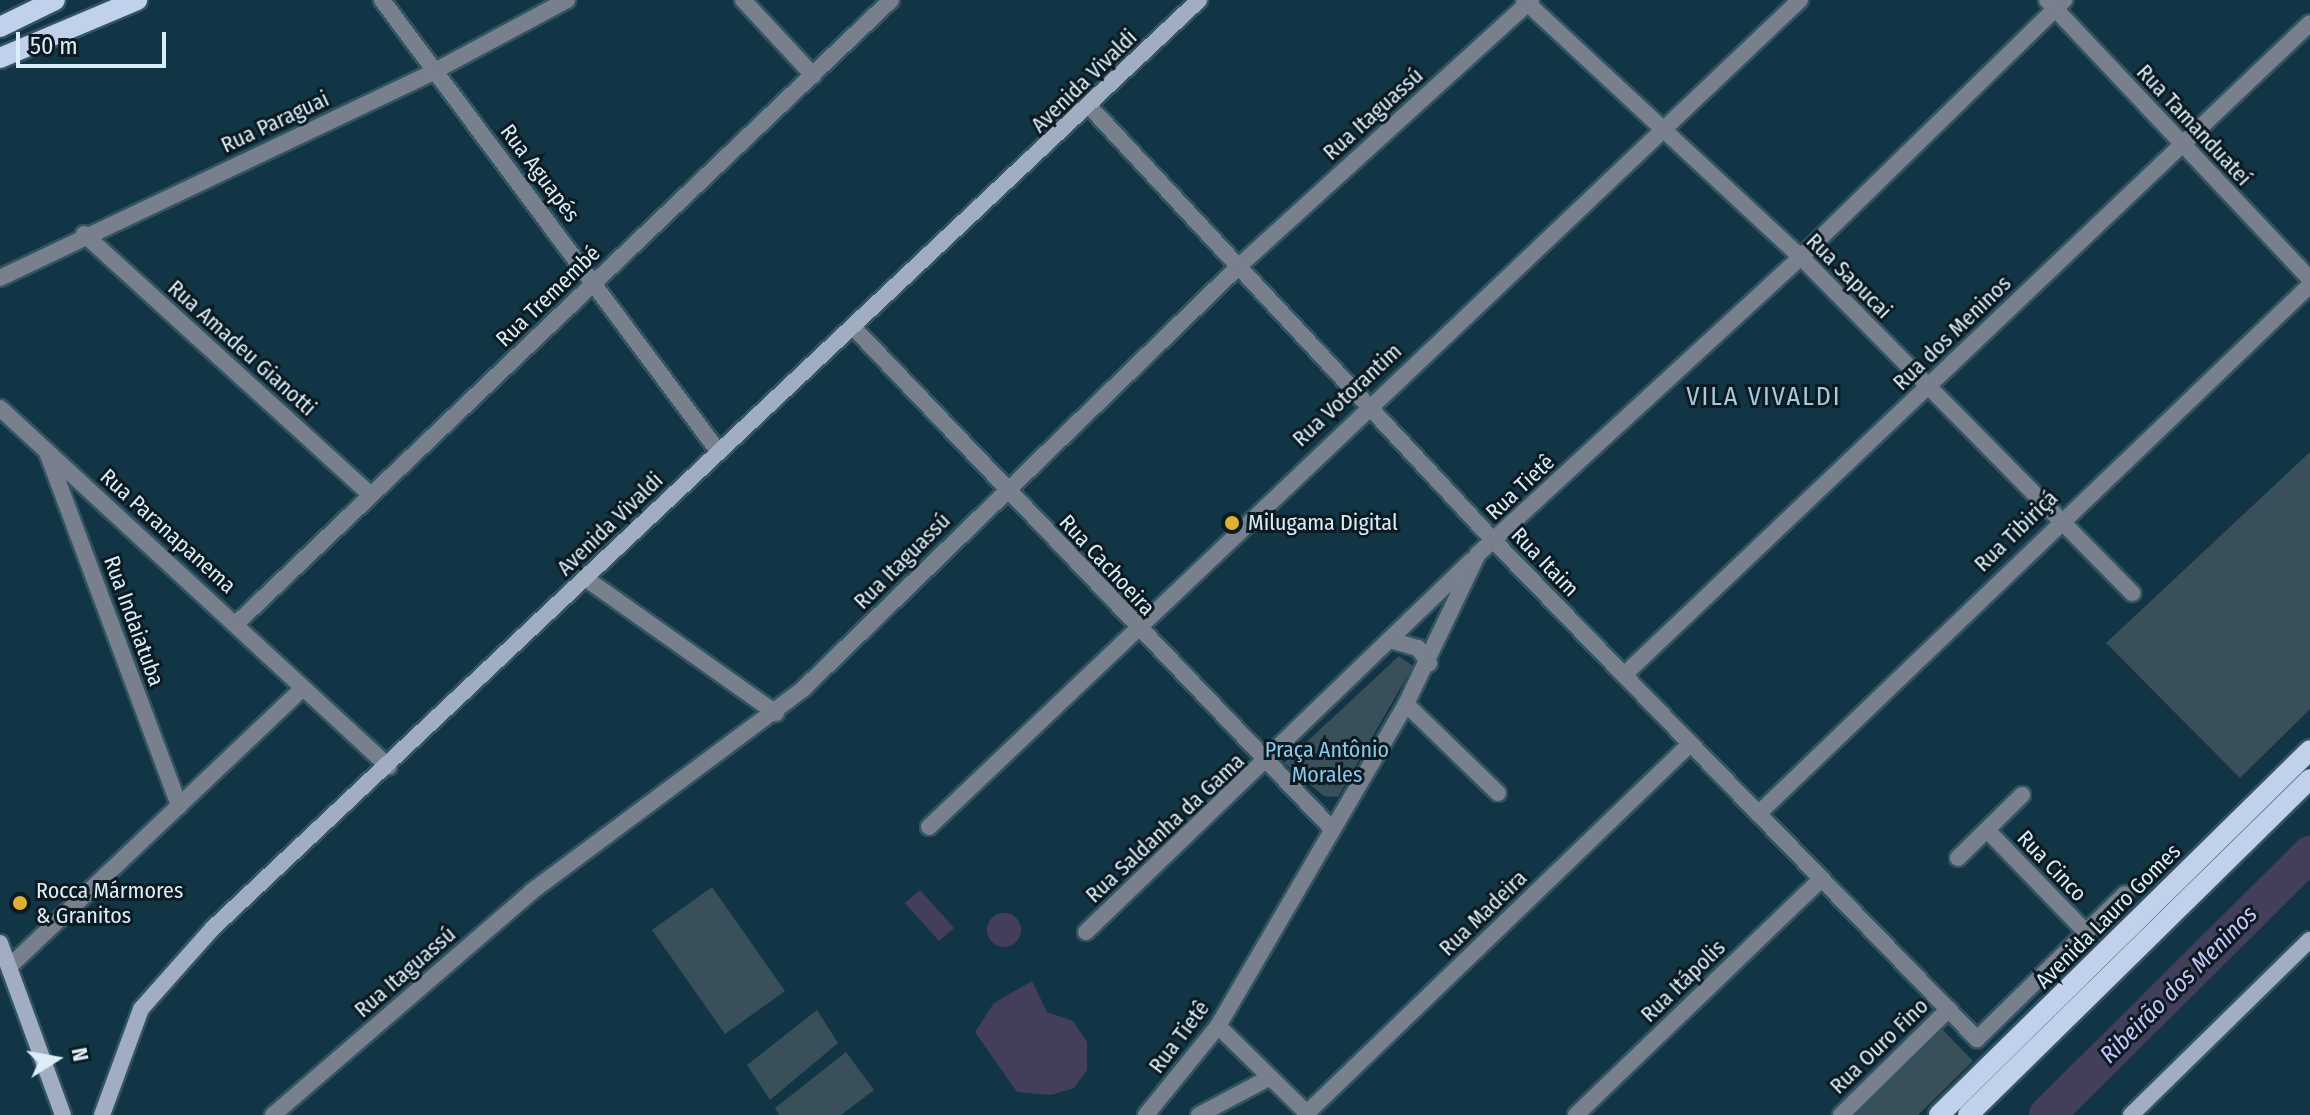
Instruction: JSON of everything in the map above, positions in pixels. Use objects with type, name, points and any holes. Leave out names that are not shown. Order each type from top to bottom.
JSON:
[{"type":"main road","points":[[0,27],[55,0]]},
{"type":"main road","points":[[0,58],[137,0]]},
{"type":"main road","name":"Avenida Lauro Gomes","points":[[1939,1115],[2310,750]]},
{"type":"main road","name":"Avenida Lauro Gomes","points":[[1968,1115],[2310,779]]},
{"type":"street","name":"Rua Aguapés","points":[[382,0],[718,451]]},
{"type":"street","name":"Rua Paraguai","points":[[0,278],[84,234],[435,71],[567,0]]},
{"type":"street","points":[[743,0],[813,75]]},
{"type":"street","name":"Rua Tremembé","points":[[237,623],[891,0]]},
{"type":"street","name":"Avenida Vivaldi","points":[[102,1115],[130,1033],[156,988],[718,451],[1090,107],[1199,0]]},
{"type":"street","name":"Rua Votorantim","points":[[929,827],[1369,404],[1800,0]]},
{"type":"street","name":"Rua Sapucai","points":[[1528,1],[1662,130],[1801,257],[2132,593]]},
{"type":"street","name":"Rua Itaguassú","points":[[273,1115],[531,892],[684,771],[776,713],[1238,267],[1528,1]]},
{"type":"street","name":"Rua Tamanduateí","points":[[2055,3],[2310,282]]},
{"type":"street","name":"Rua Tietê","points":[[1146,1115],[1218,1026],[1429,663],[1478,554],[1801,257],[2055,3]]},
{"type":"street","name":"Rua dos Meninos","points":[[1624,675],[2310,23]]},
{"type":"street","name":"Rua Itaim","points":[[1090,107],[1494,541],[1977,1039],[2086,932]]},
{"type":"street","name":"Rua Amadeu Gianotti","points":[[84,234],[371,495]]},
{"type":"street","name":"Rua Tibiriçá","points":[[1758,814],[2060,518],[2310,282]]},
{"type":"street","name":"Rua Cachoeira","points":[[853,327],[1135,627],[1332,829]]},
{"type":"street","name":"Rua Paranapanema","points":[[0,408],[237,623],[389,767]]},
{"type":"street","name":"Rua Indaiatuba","points":[[47,451],[179,806]]},
{"type":"street","name":"Rua Saldanha da Gama","points":[[1086,932],[1267,764],[1478,554]]},
{"type":"street","points":[[585,578],[776,713]]},
{"type":"street","points":[[1393,641],[1418,648],[1429,663]]},
{"type":"street","points":[[9,967],[303,688]]},
{"type":"street","points":[[1406,704],[1498,793]]},
{"type":"street","name":"Rua Madeira","points":[[1308,1114],[1689,745]]},
{"type":"street","points":[[1958,858],[2022,795]]},
{"type":"street","name":"Rua Cinco","points":[[1987,830],[2086,932]]},
{"type":"street","name":"Rua Itápolis","points":[[1576,1115],[1821,879]]},
{"type":"street","points":[[2086,932],[2125,894]]},
{"type":"street","points":[[2131,1115],[2310,940]]},
{"type":"street","points":[[0,943],[63,1115]]},
{"type":"street","name":"Rua Ouro Fino","points":[[1841,1115],[1949,1009]]},
{"type":"street","points":[[1218,1026],[1308,1114]]},
{"type":"street","points":[[1199,1115],[1269,1078]]},
{"type":"green space","points":[[2310,452],[2310,709],[2240,778],[2106,643]]},
{"type":"green space","name":"Praça Antônio Morales","points":[[1399,656],[1413,666],[1338,797],[1324,796],[1284,763]]},
{"type":"green space","points":[[712,887],[785,991],[725,1034],[652,930]]},
{"type":"green space","points":[[817,1010],[838,1043],[770,1100],[747,1065]]},
{"type":"green space","points":[[1942,1029],[1973,1061],[1918,1115],[1854,1115]]},
{"type":"green space","points":[[846,1052],[874,1090],[841,1115],[779,1115],[775,1108]]},
{"type":"shaded area","points":[[920,890],[954,928],[939,941],[905,903]]},
{"type":"shaded area","points":[[1004,913],[1016,918],[1021,930],[1016,942],[1004,947],[992,942],[987,930],[992,918]]},
{"type":"shaded area","points":[[1032,981],[1047,1012],[1073,1021],[1087,1042],[1087,1070],[1074,1088],[1051,1095],[1017,1092],[975,1032],[994,1003]]},
{"type":"waterway","name":"Ribeirão dos Meninos","points":[[2047,1115],[2310,854]]},
{"type":"place","name":"Milugama Digital","points":[[1232,523]]},
{"type":"place","name":"Rocca Mármores & Granitos","points":[[20,903]]},
{"type":"district","name":"VILA VIVALDI","points":[[1764,397]]}]
